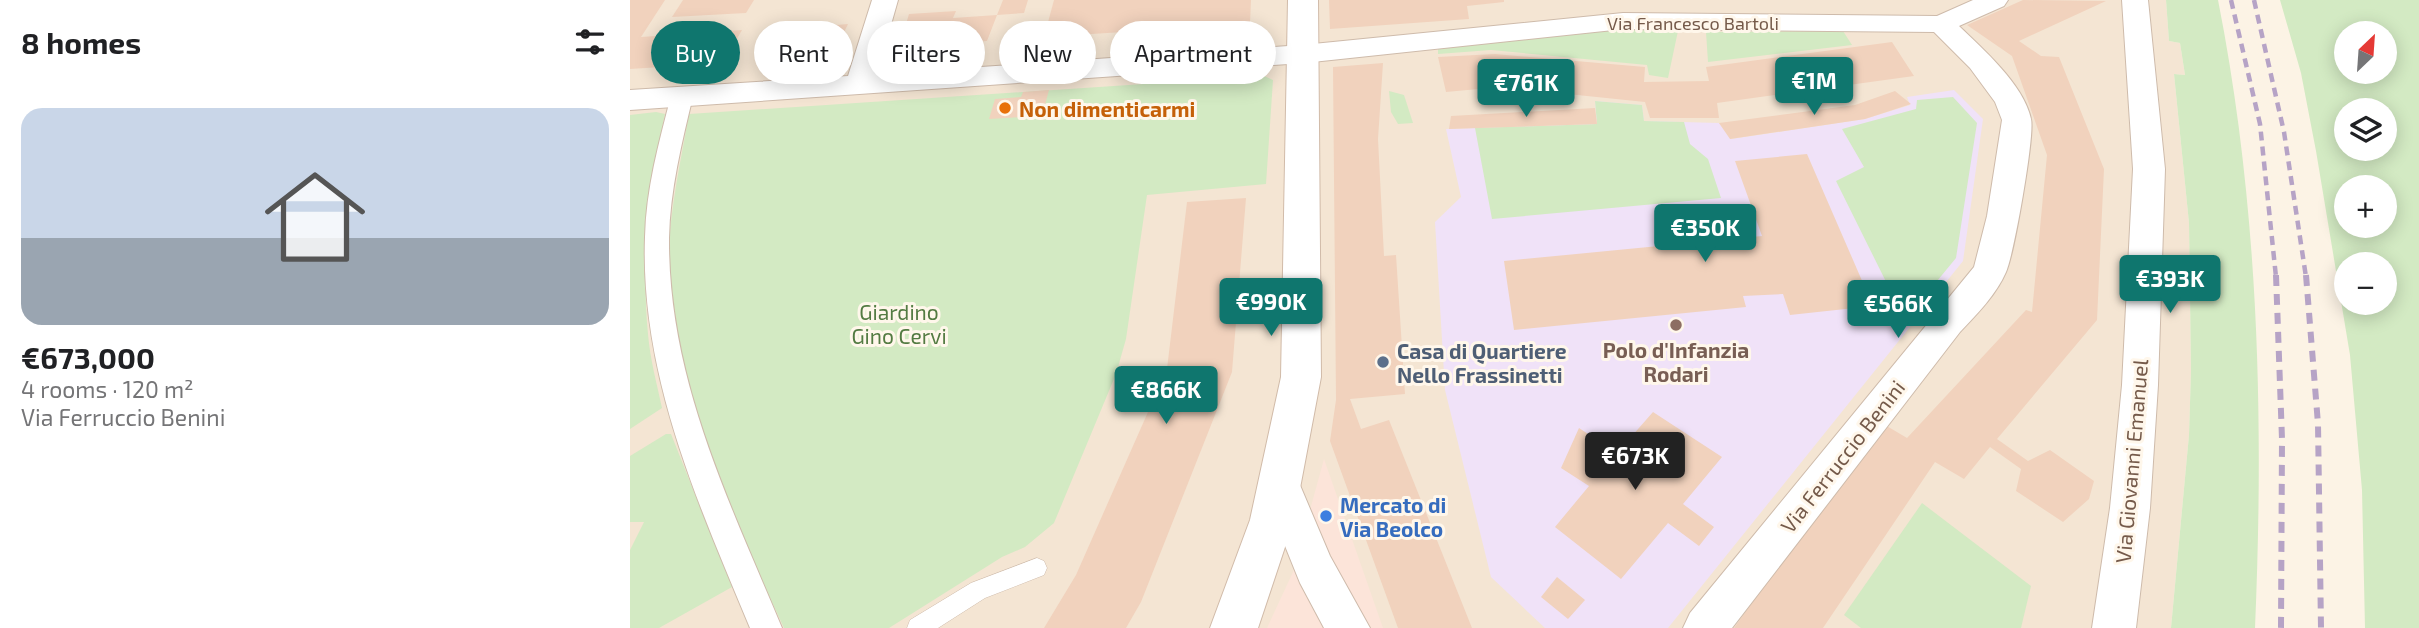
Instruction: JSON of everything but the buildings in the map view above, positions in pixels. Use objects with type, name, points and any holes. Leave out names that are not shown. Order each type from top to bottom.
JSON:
[{"type":"main road","points":[[1234,628],[1263,550],[1280,484],[1301,377],[1303,0]]},
{"type":"street","points":[[859,85],[886,0]]},
{"type":"street","name":"Via Francesco Bartoli","points":[[630,100],[1303,54],[1623,21],[1941,24],[1995,0]]},
{"type":"street","name":"Via Giovanni Emanuel","points":[[2114,628],[2130,508],[2140,385],[2149,169],[2135,0]]},
{"type":"street","name":"Via Ferruccio Benini","points":[[1705,628],[1948,322],[1973,295],[1990,270],[2003,216],[2017,120],[2009,100],[1980,62],[1941,24]]},
{"type":"street","points":[[682,96],[662,190],[657,234],[660,318],[680,415],[766,628]]},
{"type":"street","points":[[1280,484],[1315,569],[1348,628]]},
{"type":"lane","points":[[918,628],[978,590],[1037,568]]},
{"type":"shaded area","points":[[630,0],[2166,0],[2169,41],[2180,43],[2185,75],[2174,74],[2189,223],[2191,371],[2189,435],[2171,628],[630,628]]},
{"type":"shaded area","name":"Polo d'Infanzia Rodari","points":[[1954,90],[1983,119],[1963,261],[1668,628],[1545,628],[1491,577],[1445,390],[1435,222],[1461,197],[1446,129],[1597,124],[1595,101],[1642,105],[1644,121],[1719,123],[1731,139],[1865,119],[1910,105],[1907,97]]},
{"type":"shaded area","name":"Mercato di Via Beolco","points":[[1324,459],[1383,628],[1267,628],[1293,572]]},
{"type":"green space","points":[[2166,0],[2218,0],[2232,78],[2250,234],[2255,313],[2259,470],[2255,628],[2171,628],[2189,435],[2191,371],[2189,223],[2174,74],[2185,75],[2180,43],[2169,41]]},
{"type":"green space","points":[[2280,0],[2419,0],[2419,628],[2365,628],[2362,490],[2350,355],[2343,315],[2397,315],[2397,252],[2334,252],[2334,259],[2301,73]]},
{"type":"green space","points":[[1635,28],[1678,31],[1668,78],[1649,75],[1647,65],[1491,50],[1438,54],[1438,47]]},
{"type":"green space","points":[[1843,31],[1852,45],[1708,62],[1706,32]]},
{"type":"green space","name":"Giardino Gino Cervi","points":[[1143,84],[1273,84],[1266,184],[1147,195],[1126,339],[1116,374],[1054,523],[1025,547],[1002,557],[889,628],[784,628],[711,463],[684,377],[674,333],[669,288],[669,244],[689,114]]},
{"type":"green space","points":[[1389,91],[1404,95],[1413,123],[1398,124],[1391,112]]},
{"type":"green space","points":[[1953,97],[1977,123],[1956,258],[1905,320],[1836,181],[1864,167],[1842,129],[1916,109],[1917,100]]},
{"type":"green space","points":[[1595,101],[1642,105],[1644,121],[1684,122],[1690,144],[1708,159],[1721,198],[1492,219],[1475,128],[1597,124]]},
{"type":"green space","points":[[656,112],[665,114],[651,196],[645,279],[649,343],[662,408],[630,429],[630,115]]},
{"type":"green space","points":[[666,434],[671,434],[732,587],[659,628],[630,628],[630,550],[644,522],[630,522],[630,456]]},
{"type":"green space","points":[[1922,503],[2031,586],[2021,628],[1861,628],[1844,615]]},
{"type":"railway","points":[[2231,0],[2260,124],[2276,277]]},
{"type":"railway","points":[[2254,0],[2284,132],[2306,277]]},
{"type":"railway","points":[[2276,275],[2282,439],[2281,628]]},
{"type":"railway","points":[[2306,275],[2318,424],[2321,628]]},
{"type":"place","name":"Non dimenticarmi","points":[[1005,108]]},
{"type":"place","name":"Polo d'Infanzia Rodari","points":[[1676,325]]},
{"type":"place","name":"Casa di Quartiere Nello Frassinetti","points":[[1383,362]]},
{"type":"place","name":"Mercato di Via Beolco","points":[[1326,516]]}]
